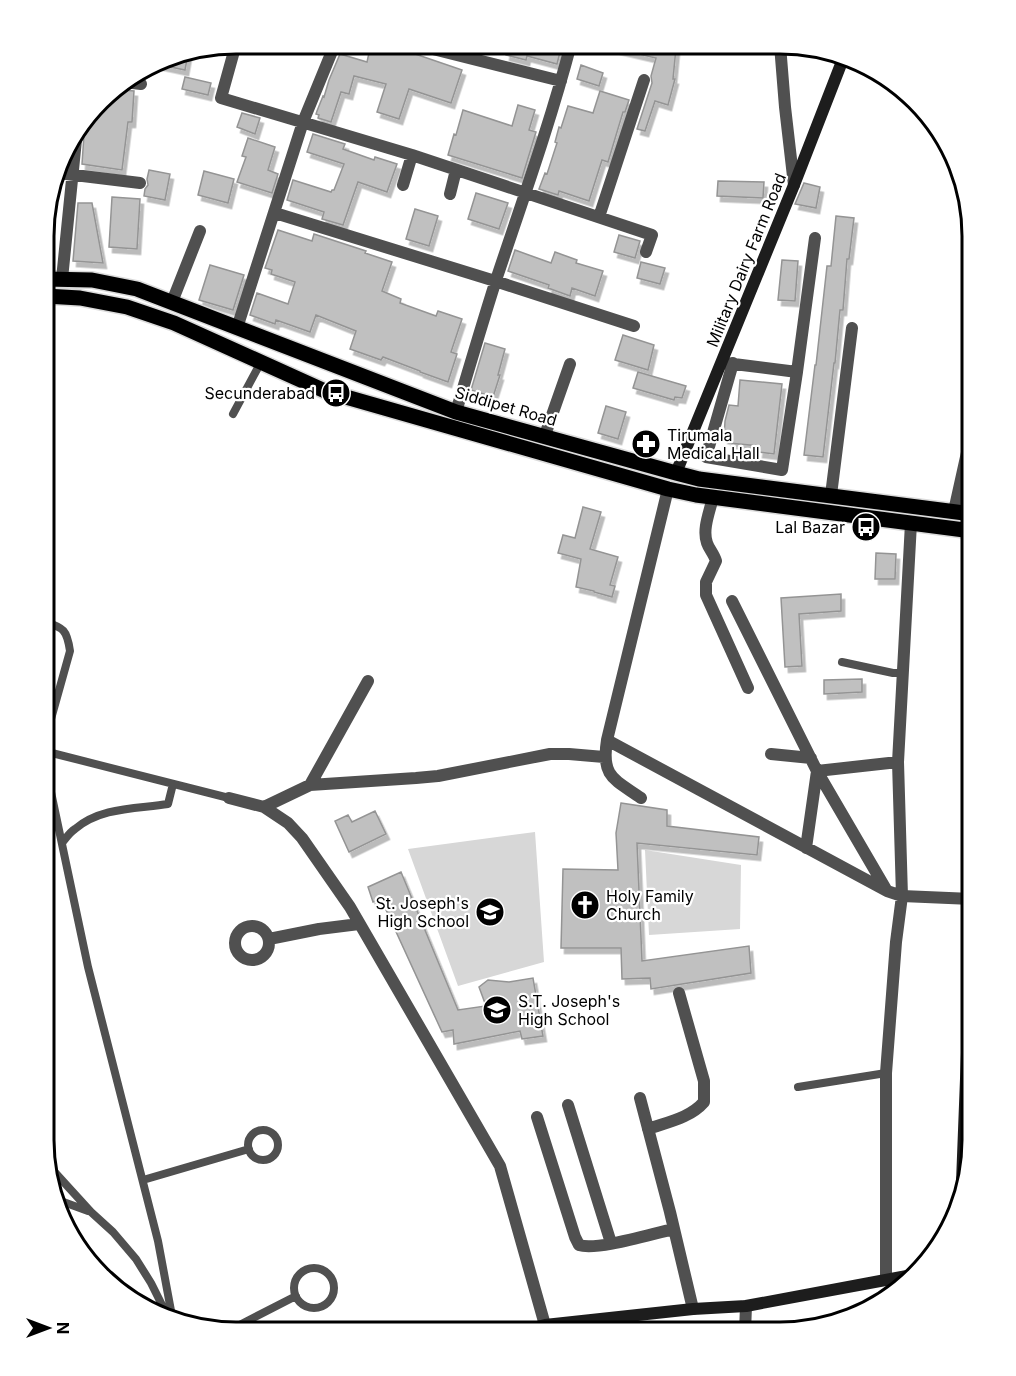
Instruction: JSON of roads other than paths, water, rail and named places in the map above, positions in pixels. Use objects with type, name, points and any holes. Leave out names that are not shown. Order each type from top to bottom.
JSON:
[{"type":"main road","name":"Military Dairy Farm Road","points":[[676,473],[727,363],[841,65]]},
{"type":"main road","name":"Siddipet Road","points":[[54,279],[92,280],[137,289],[456,412],[676,473],[699,478],[962,512]]},
{"type":"main road","points":[[54,297],[80,298],[127,307],[174,323],[325,391],[668,489],[696,495],[962,530]]},
{"type":"main road","points":[[668,489],[676,473]]},
{"type":"main road","points":[[596,1322],[693,1309],[746,1306],[900,1277]]},
{"type":"street","points":[[233,54],[221,98],[412,155],[652,235],[646,252]]},
{"type":"street","points":[[237,328],[303,122],[331,54]]},
{"type":"street","points":[[452,54],[561,81]]},
{"type":"street","points":[[456,412],[495,281],[526,193],[568,54]]},
{"type":"street","points":[[781,54],[794,185]]},
{"type":"street","points":[[599,217],[644,80]]},
{"type":"street","points":[[62,279],[75,152]]},
{"type":"street","points":[[403,185],[412,155]]},
{"type":"street","points":[[450,194],[456,170]]},
{"type":"street","points":[[65,174],[140,183]]},
{"type":"street","points":[[274,213],[634,326]]},
{"type":"street","points":[[172,302],[200,231]]},
{"type":"street","points":[[797,372],[727,363],[706,457],[782,470],[797,372],[815,238]]},
{"type":"street","points":[[831,495],[852,328]]},
{"type":"street","points":[[545,435],[570,364]]},
{"type":"street","points":[[954,511],[962,475]]},
{"type":"street","points":[[641,798],[611,777],[606,768],[604,756],[668,489]]},
{"type":"street","points":[[713,497],[705,534],[707,545],[716,561],[706,582],[706,595],[748,688]]},
{"type":"street","points":[[886,1279],[886,1072],[896,942],[902,897],[898,762],[911,523]]},
{"type":"street","points":[[732,601],[817,771],[887,891]]},
{"type":"street","points":[[310,785],[368,681]]},
{"type":"street","points":[[607,740],[887,891],[902,897],[962,899]]},
{"type":"street","points":[[264,807],[310,785],[438,776],[549,754],[604,756]]},
{"type":"street","points":[[771,754],[811,758]]},
{"type":"street","points":[[817,771],[898,762]]},
{"type":"street","points":[[806,848],[817,771]]},
{"type":"street","points":[[228,798],[264,807],[288,823],[302,838],[350,907],[500,1166],[542,1322]]},
{"type":"street","points":[[269,939],[359,924]]},
{"type":"street","points":[[648,1129],[686,1116],[698,1109],[704,1101],[704,1081],[679,993]]},
{"type":"street","points":[[640,1098],[693,1309]]},
{"type":"street","points":[[568,1106],[611,1243]]},
{"type":"street","points":[[537,1117],[579,1245],[586,1247],[611,1243],[674,1228]]},
{"type":"street","points":[[745,1322],[746,1306]]},
{"type":"lane","points":[[233,414],[261,362]]},
{"type":"lane","points":[[54,625],[61,627],[68,638],[70,651],[54,708]]},
{"type":"lane","points":[[842,662],[903,673]]},
{"type":"lane","points":[[54,754],[228,798]]},
{"type":"lane","points":[[62,843],[74,829],[96,815],[168,804],[173,784]]},
{"type":"lane","points":[[54,806],[88,967],[158,1241],[171,1310]]},
{"type":"lane","points":[[798,1087],[886,1072]]},
{"type":"lane","points":[[143,1180],[249,1149]]},
{"type":"lane","points":[[58,1176],[136,1259],[163,1306]]},
{"type":"lane","points":[[65,1203],[91,1212]]},
{"type":"lane","points":[[315,1267],[322,1269],[332,1278],[334,1291],[328,1303],[323,1306],[310,1308],[299,1301],[296,1296],[295,1282],[302,1271],[315,1267]]},
{"type":"lane","points":[[245,1322],[296,1296]]},
{"type":"place","name":"Secunderabad","points":[[336,393]]},
{"type":"place","name":"Tirumala Medical Hall","points":[[646,444]]},
{"type":"place","name":"Lal Bazar","points":[[866,527]]},
{"type":"place","name":"Holy Family Church","points":[[585,905]]},
{"type":"place","name":"St. Joseph's High School","points":[[490,912]]},
{"type":"place","name":"S.T. Joseph's High School","points":[[497,1010]]}]
